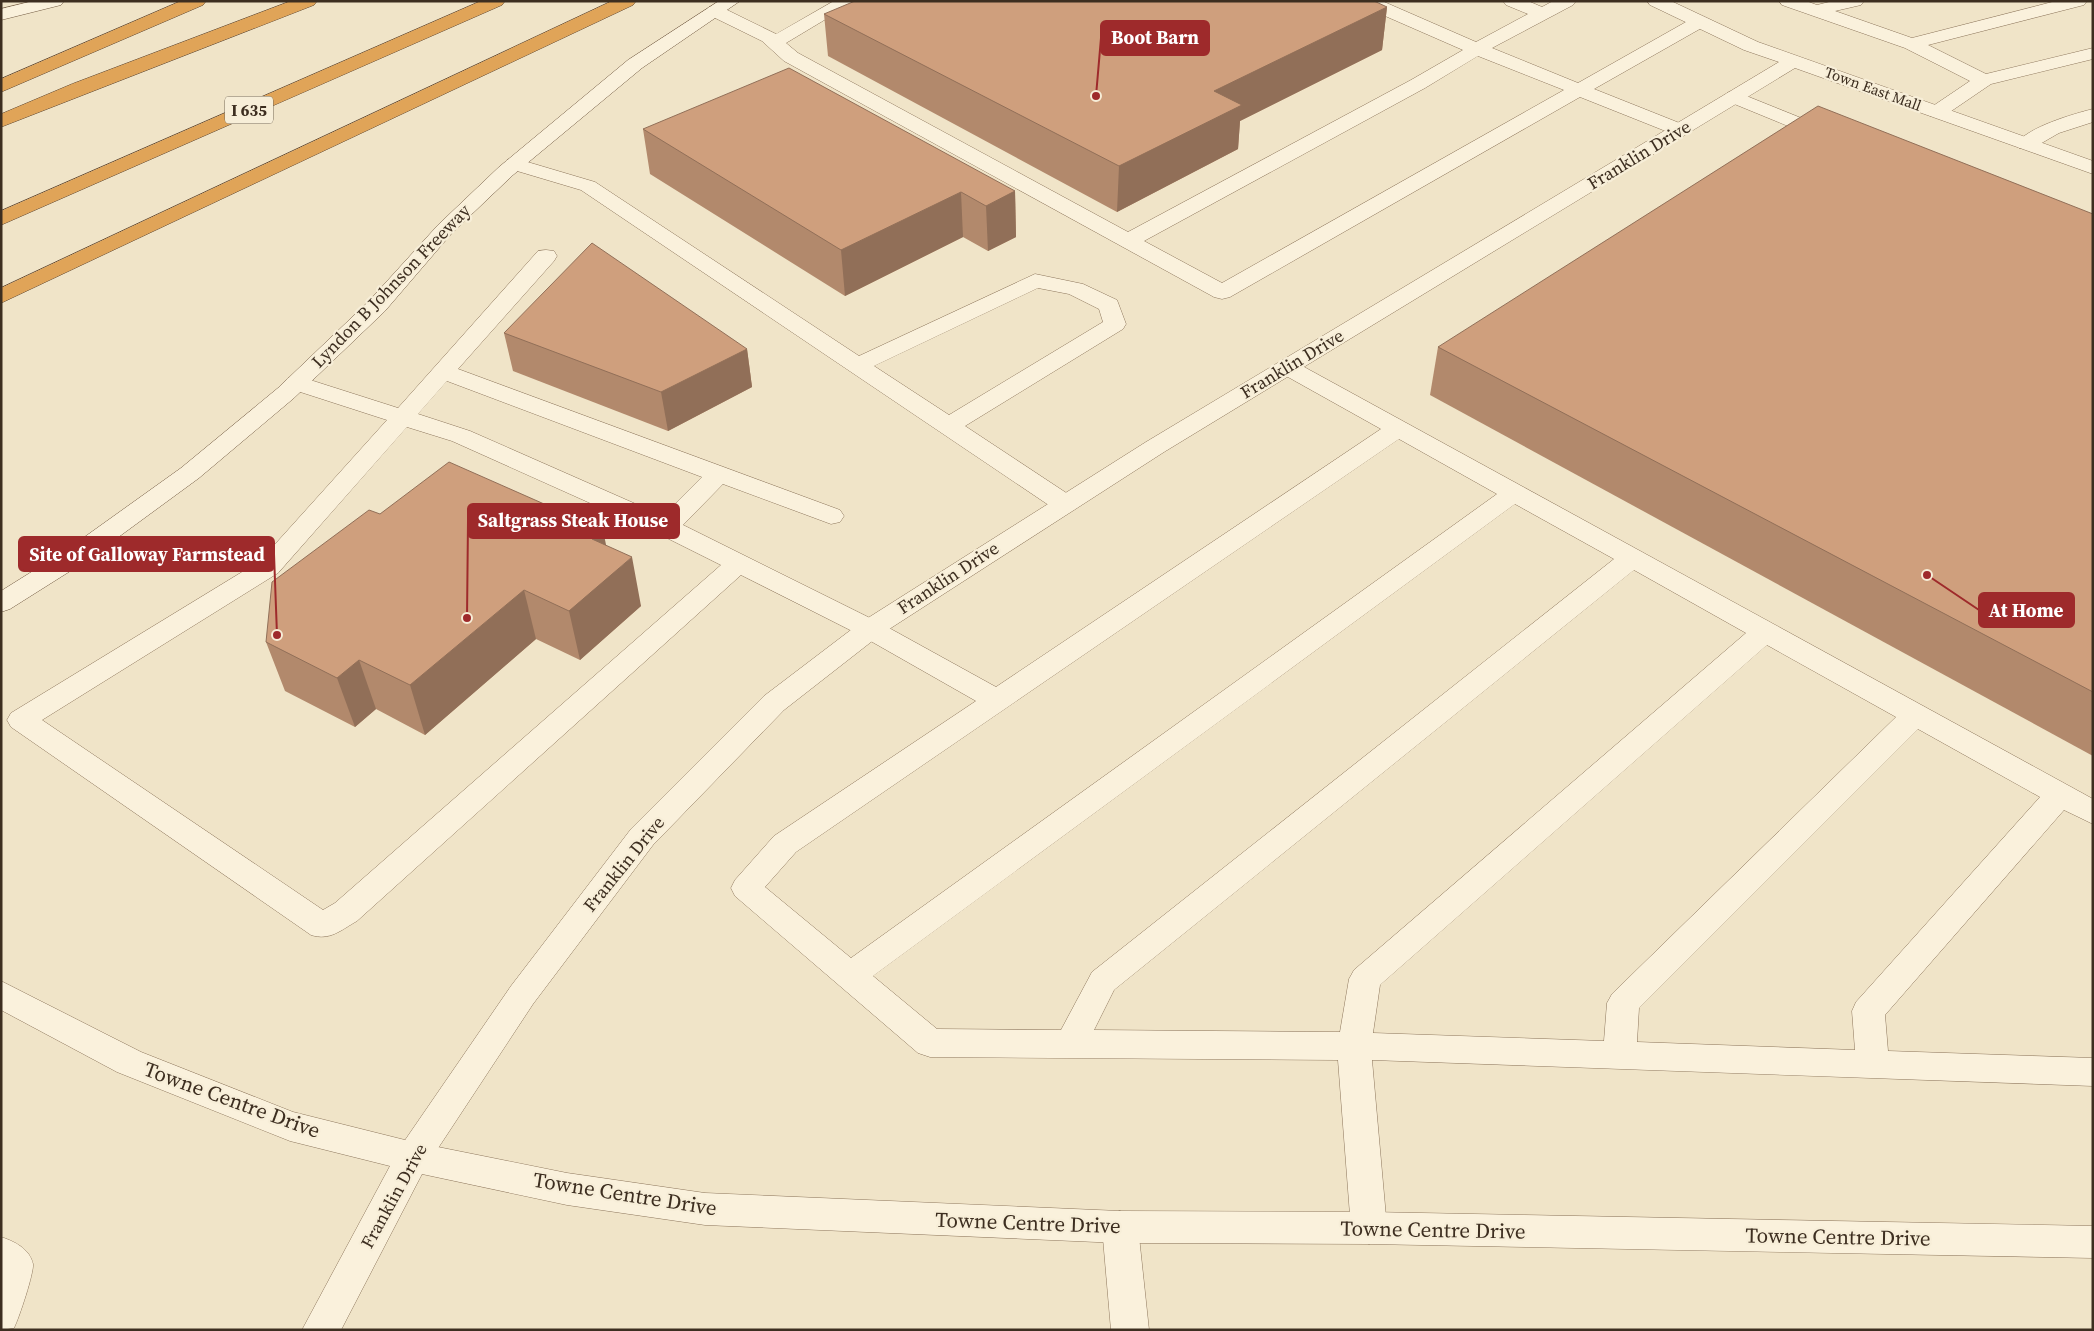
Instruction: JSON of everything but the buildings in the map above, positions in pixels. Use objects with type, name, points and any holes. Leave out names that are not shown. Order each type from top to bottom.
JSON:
[{"type":"highway","points":[[1,86],[197,1]]},
{"type":"highway","points":[[1,120],[79,88],[308,1]]},
{"type":"highway","name":"I 635","points":[[1,220],[496,1]]},
{"type":"highway","points":[[1,296],[627,1]]},
{"type":"street","points":[[1,15],[55,1]]},
{"type":"street","points":[[774,43],[847,1]]},
{"type":"street","points":[[1366,1],[1476,49],[1680,130]]},
{"type":"street","points":[[1512,1],[1543,14]]},
{"type":"street","points":[[1128,241],[1418,84],[1476,49],[1568,1]]},
{"type":"street","name":"Town East Mall","points":[[1656,1],[1751,46],[2093,168]]},
{"type":"street","points":[[1788,1],[1911,44],[1984,80]]},
{"type":"street","points":[[1816,11],[1855,1]]},
{"type":"street","points":[[1911,44],[2078,1]]},
{"type":"street","points":[[723,6],[768,37],[791,57],[1222,292],[1699,22]]},
{"type":"street","name":"Lyndon B Johnson Freeway","points":[[1,603],[74,558],[190,473],[296,383],[377,306],[446,229],[514,164],[635,64],[723,6]]},
{"type":"street","points":[[1937,112],[1984,80],[2093,53]]},
{"type":"street","name":"Franklin Drive","points":[[322,1330],[413,1157],[522,995],[642,837],[774,703],[870,629],[1065,504],[1287,367],[1794,61]]},
{"type":"street","points":[[1734,97],[1844,142]]},
{"type":"street","points":[[2026,144],[2052,129],[2093,115]]},
{"type":"street","points":[[514,164],[588,186],[1065,504]]},
{"type":"street","points":[[546,256],[405,418],[269,568],[22,720],[322,926],[346,912],[738,563]]},
{"type":"street","points":[[858,365],[1034,281],[1075,289],[1109,305],[1115,324],[948,426]]},
{"type":"street","points":[[1287,367],[2093,813]]},
{"type":"street","points":[[444,372],[831,516]]},
{"type":"street","points":[[296,383],[460,436],[666,527],[870,629],[999,702]]},
{"type":"street","points":[[1398,428],[999,702],[785,844],[746,888],[930,1043],[1354,1046],[2093,1072]]},
{"type":"street","points":[[666,527],[719,474]]},
{"type":"street","points":[[849,976],[1514,493]]},
{"type":"street","points":[[1070,1044],[1103,981],[1632,558]]},
{"type":"street","points":[[1369,1228],[1354,1046],[1365,979],[1765,632]]},
{"type":"street","points":[[1618,1055],[1623,1003],[1915,715]]},
{"type":"street","points":[[1873,1065],[1868,1011],[2060,795]]},
{"type":"street","name":"Towne Centre Drive","points":[[1,994],[129,1062],[290,1126],[413,1157],[567,1189],[705,1209],[1120,1227],[1369,1228],[2093,1242]]},
{"type":"street","points":[[1120,1227],[1130,1330]]},
{"type":"street","points":[[1,1253],[15,1265],[1,1316]]},
{"type":"place","name":"Boot Barn","points":[[1096,96]]},
{"type":"place","name":"At Home","points":[[1927,575]]},
{"type":"place","name":"Saltgrass Steak House","points":[[467,618]]},
{"type":"place","name":"Site of Galloway Farmstead","points":[[277,635]]}]
